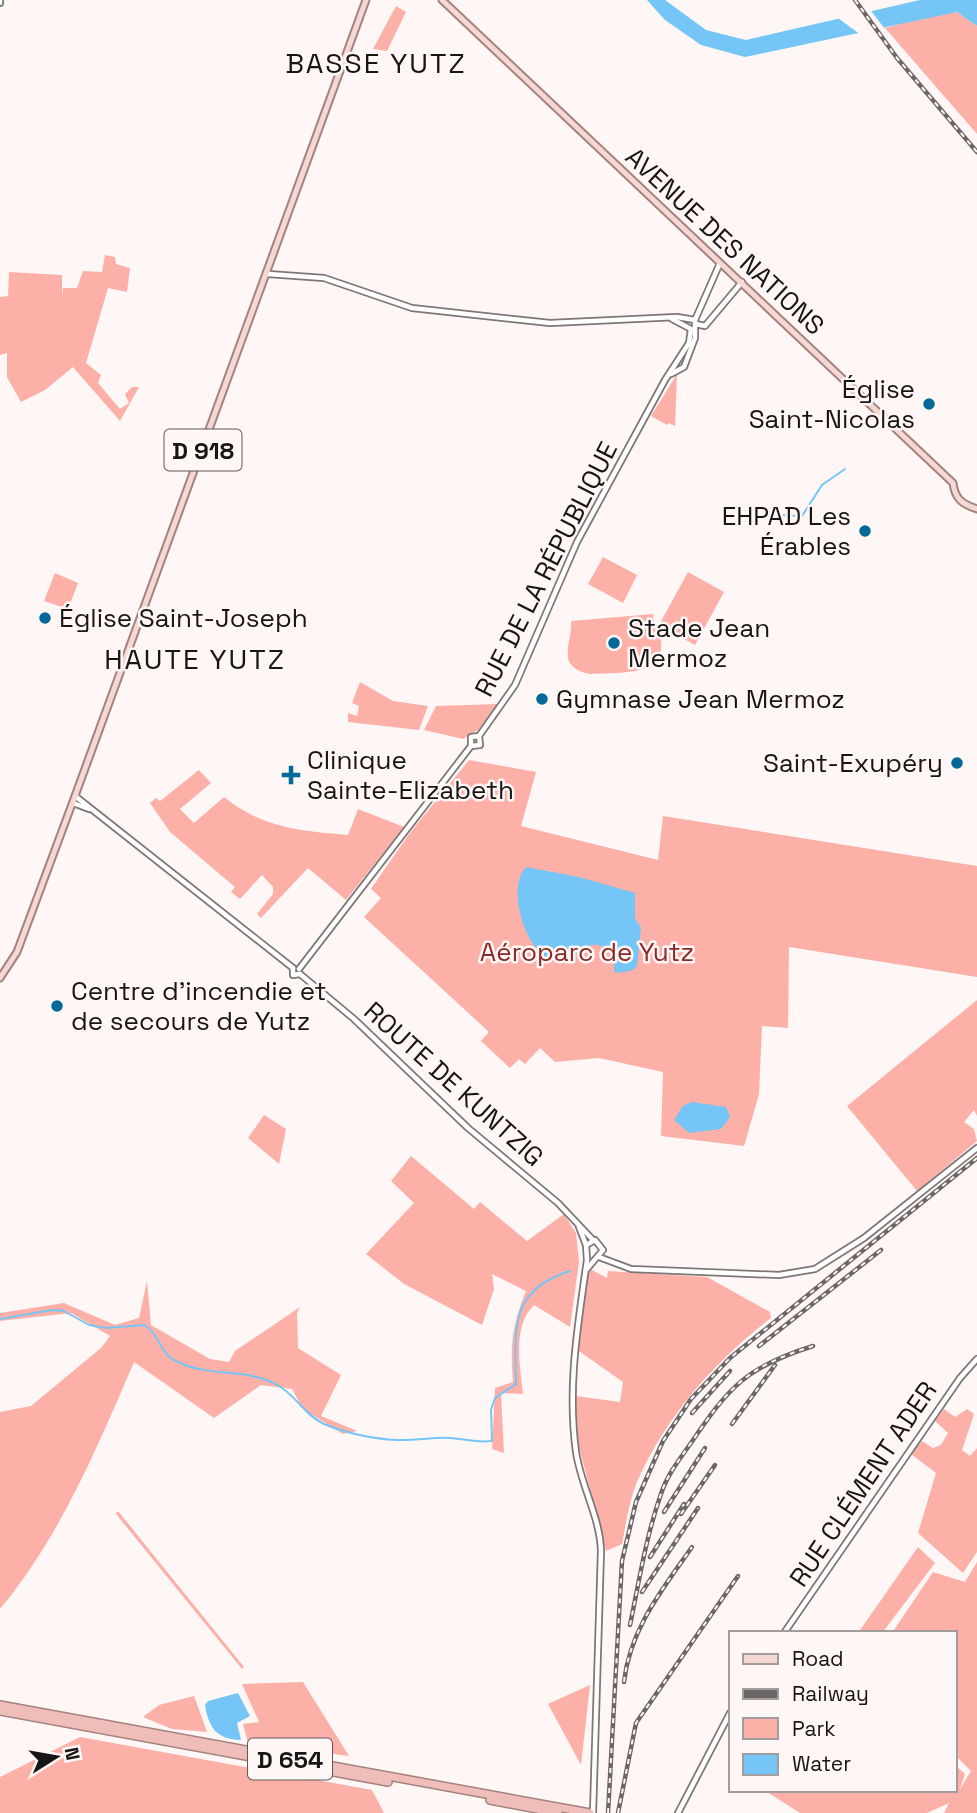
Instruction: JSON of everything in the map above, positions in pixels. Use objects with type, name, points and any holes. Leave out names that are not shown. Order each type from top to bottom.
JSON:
[{"type":"highway","name":"D 654","points":[[0,1705],[592,1813]]},
{"type":"highway","name":"D 654","points":[[0,1711],[558,1813]]},
{"type":"main road","name":"D 918","points":[[0,978],[17,952],[69,814],[366,0]]},
{"type":"main road","name":"AVENUE DES NATIONS","points":[[442,0],[953,483],[958,499],[977,509]]},
{"type":"street","name":"RUE DE LA RÉPUBLIQUE","points":[[479,736],[515,685],[577,542],[665,380],[678,367],[684,367],[693,345],[694,325],[720,263]]},
{"type":"street","points":[[268,274],[324,278],[412,308],[550,323],[671,318],[705,326],[742,282]]},
{"type":"street","points":[[687,321],[694,325]]},
{"type":"street","points":[[299,971],[471,746],[471,737],[479,736],[480,745],[471,746]]},
{"type":"street","points":[[75,796],[87,809]]},
{"type":"street","points":[[73,803],[87,809]]},
{"type":"street","points":[[69,814],[87,809]]},
{"type":"street","name":"ROUTE DE KUNTZIG","points":[[87,809],[293,968],[293,975],[299,971],[354,1019],[468,1128],[558,1203],[593,1240]]},
{"type":"street","points":[[587,1256],[631,1269],[779,1275],[815,1269],[864,1237],[977,1148]]},
{"type":"street","name":"ROUTE DE KUNTZIG","points":[[579,1227],[586,1245]]},
{"type":"street","points":[[592,1813],[601,1545],[578,1461],[572,1386],[573,1350],[587,1256],[586,1245],[593,1240],[600,1243],[613,1262]]},
{"type":"street","points":[[584,1274],[603,1250]]},
{"type":"street","name":"RUE CLÉMENT ADER","points":[[785,1631],[960,1378],[977,1359]]},
{"type":"street","points":[[678,1813],[729,1715]]},
{"type":"green space","points":[[396,6],[406,12],[387,51],[373,49]]},
{"type":"green space","points":[[957,12],[977,26],[977,134],[885,28]]},
{"type":"green space","points":[[105,255],[115,257],[116,264],[130,268],[127,292],[108,288],[86,363],[101,375],[98,383],[120,409],[129,403],[125,394],[132,387],[139,387],[120,421],[73,367],[45,390],[21,402],[7,377],[7,353],[0,355],[0,297],[8,296],[9,272],[62,275],[62,296],[63,288],[77,288],[83,271],[102,272]]},
{"type":"green space","points":[[677,374],[675,426],[669,423],[667,425],[651,416]]},
{"type":"green space","points":[[603,557],[637,575],[623,603],[588,584]]},
{"type":"green space","points":[[688,572],[724,592],[695,645],[659,625]]},
{"type":"green space","points":[[55,573],[78,583],[68,609],[44,601]]},
{"type":"green space","name":"Stade Jean Mermoz","points":[[653,614],[661,641],[660,653],[647,667],[636,671],[590,674],[572,666],[568,653],[571,621]]},
{"type":"green space","points":[[360,682],[393,701],[428,706],[419,730],[348,722],[348,713],[357,716],[359,706],[352,703]]},
{"type":"green space","points":[[498,704],[478,730],[463,739],[424,730],[436,706]]},
{"type":"green space","name":"Aéroparc de Yutz","points":[[469,760],[536,772],[521,826],[658,860],[663,816],[977,866],[977,977],[789,947],[788,1028],[762,1026],[759,1094],[744,1146],[661,1136],[663,1072],[599,1058],[555,1062],[540,1048],[525,1064],[519,1059],[510,1068],[481,1041],[489,1032],[364,917],[381,898],[371,889],[409,834]]},
{"type":"green space","points":[[199,770],[211,783],[180,809],[194,823],[224,797],[268,822],[314,832],[348,835],[358,809],[404,827],[346,900],[308,868],[261,918],[257,914],[273,894],[273,887],[262,875],[240,899],[231,892],[235,887],[170,832],[150,803],[156,798],[160,801]]},
{"type":"green space","points":[[977,1000],[977,1116],[974,1110],[964,1122],[974,1129],[977,1141],[917,1191],[847,1106]]},
{"type":"green space","points":[[264,1115],[286,1129],[279,1164],[248,1138]]},
{"type":"green space","points":[[411,1156],[474,1209],[480,1202],[527,1241],[564,1214],[576,1233],[579,1262],[570,1327],[534,1305],[527,1314],[519,1347],[523,1394],[501,1393],[504,1453],[492,1449],[495,1388],[513,1382],[513,1335],[526,1291],[492,1274],[494,1289],[482,1325],[404,1284],[366,1254],[414,1203],[391,1181]]},
{"type":"green space","points":[[590,1269],[607,1278],[608,1271],[707,1277],[770,1312],[771,1318],[712,1371],[677,1412],[637,1482],[622,1544],[606,1551],[578,1443],[576,1396],[620,1402],[623,1382],[576,1349],[585,1285]]},
{"type":"green space","points":[[147,1281],[151,1325],[210,1359],[229,1362],[235,1351],[300,1307],[297,1313],[298,1348],[341,1375],[321,1416],[357,1431],[343,1434],[303,1409],[292,1389],[261,1385],[214,1418],[134,1362],[76,1491],[41,1552],[0,1609],[0,1412],[31,1406],[101,1348],[110,1336],[71,1313],[0,1321],[0,1313],[64,1303],[115,1325],[139,1318]]},
{"type":"green space","points":[[944,1409],[955,1417],[967,1409],[974,1414],[962,1450],[970,1456],[977,1448],[977,1552],[963,1573],[918,1533],[936,1473],[911,1454],[922,1441],[933,1448],[941,1445],[948,1433],[935,1421]]},
{"type":"green space","points":[[118,1511],[244,1667],[242,1669],[116,1514]]},
{"type":"green space","points":[[918,1547],[935,1563],[884,1631],[859,1631]]},
{"type":"green space","points":[[977,1562],[977,1813],[944,1813],[949,1803],[927,1813],[800,1813],[767,1792],[956,1792],[956,1766],[965,1774],[960,1789],[971,1771],[956,1756],[956,1631],[893,1631],[933,1572],[965,1582]]},
{"type":"green space","points":[[303,1682],[349,1756],[248,1743],[243,1724],[259,1722],[242,1684]]},
{"type":"green space","points":[[590,1685],[581,1765],[548,1704]]},
{"type":"green space","points":[[194,1696],[207,1732],[172,1729],[143,1717],[159,1705]]},
{"type":"green space","points":[[80,1737],[372,1790],[384,1813],[0,1813],[0,1777]]},
{"type":"water","points":[[647,0],[665,0],[706,30],[746,40],[920,0],[977,0],[977,26],[957,12],[745,57],[701,45],[665,20]]},
{"type":"water","points":[[526,867],[579,877],[635,893],[635,918],[641,928],[637,966],[631,971],[615,973],[612,954],[598,945],[581,949],[568,964],[552,960],[541,953],[527,933],[519,909],[518,885]]},
{"type":"water","points":[[692,1102],[726,1107],[730,1117],[721,1129],[689,1133],[674,1120],[683,1106]]},
{"type":"water","points":[[238,1693],[250,1716],[237,1723],[241,1740],[220,1735],[209,1720],[205,1705],[208,1701]]},
{"type":"pier","points":[[871,11],[885,29],[861,35],[838,18]]},
{"type":"waterway","points":[[778,515],[802,516],[822,485],[845,469]]},
{"type":"waterway","points":[[0,1319],[52,1310],[64,1311],[89,1325],[106,1328],[145,1325],[168,1355],[180,1363],[204,1370],[268,1380],[285,1390],[318,1420],[332,1427],[388,1439],[456,1438],[492,1441],[491,1410],[495,1398],[516,1384],[515,1345],[520,1314],[526,1300],[550,1279],[570,1271]]},
{"type":"railway","points":[[855,0],[897,58],[977,152]]},
{"type":"railway","points":[[608,1813],[622,1561],[636,1502],[663,1441],[691,1399],[730,1358],[977,1158]]},
{"type":"railway","points":[[759,1346],[881,1250]]},
{"type":"railway","points":[[630,1625],[651,1526],[664,1487],[674,1468],[717,1407],[741,1381],[771,1362],[813,1346]]},
{"type":"railway","points":[[732,1424],[775,1365]]},
{"type":"railway","points":[[692,1413],[730,1371]]},
{"type":"railway","points":[[664,1512],[705,1448]]},
{"type":"railway","points":[[681,1514],[715,1465]]},
{"type":"railway","points":[[650,1557],[684,1504]]},
{"type":"railway","points":[[642,1592],[698,1508]]},
{"type":"railway","points":[[624,1682],[627,1663],[640,1627],[692,1547]]},
{"type":"railway","points":[[618,1813],[636,1723],[738,1576]]},
{"type":"place","name":"Église Saint-Nicolas","points":[[929,404]]},
{"type":"place","name":"EHPAD Les Érables","points":[[865,531]]},
{"type":"place","name":"Église Saint-Joseph","points":[[45,618]]},
{"type":"place","name":"Stade Jean Mermoz","points":[[614,643]]},
{"type":"place","name":"Gymnase Jean Mermoz","points":[[542,699]]},
{"type":"place","name":"Saint-Exupéry","points":[[957,763]]},
{"type":"place","name":"Clinique Sainte-Elizabeth","points":[[291,775]]},
{"type":"place","name":"Centre d’incendie et de secours de Yutz","points":[[57,1006]]},
{"type":"district","name":"BASSE YUTZ","points":[[376,63]]},
{"type":"district","name":"HAUTE YUTZ","points":[[195,659]]}]
